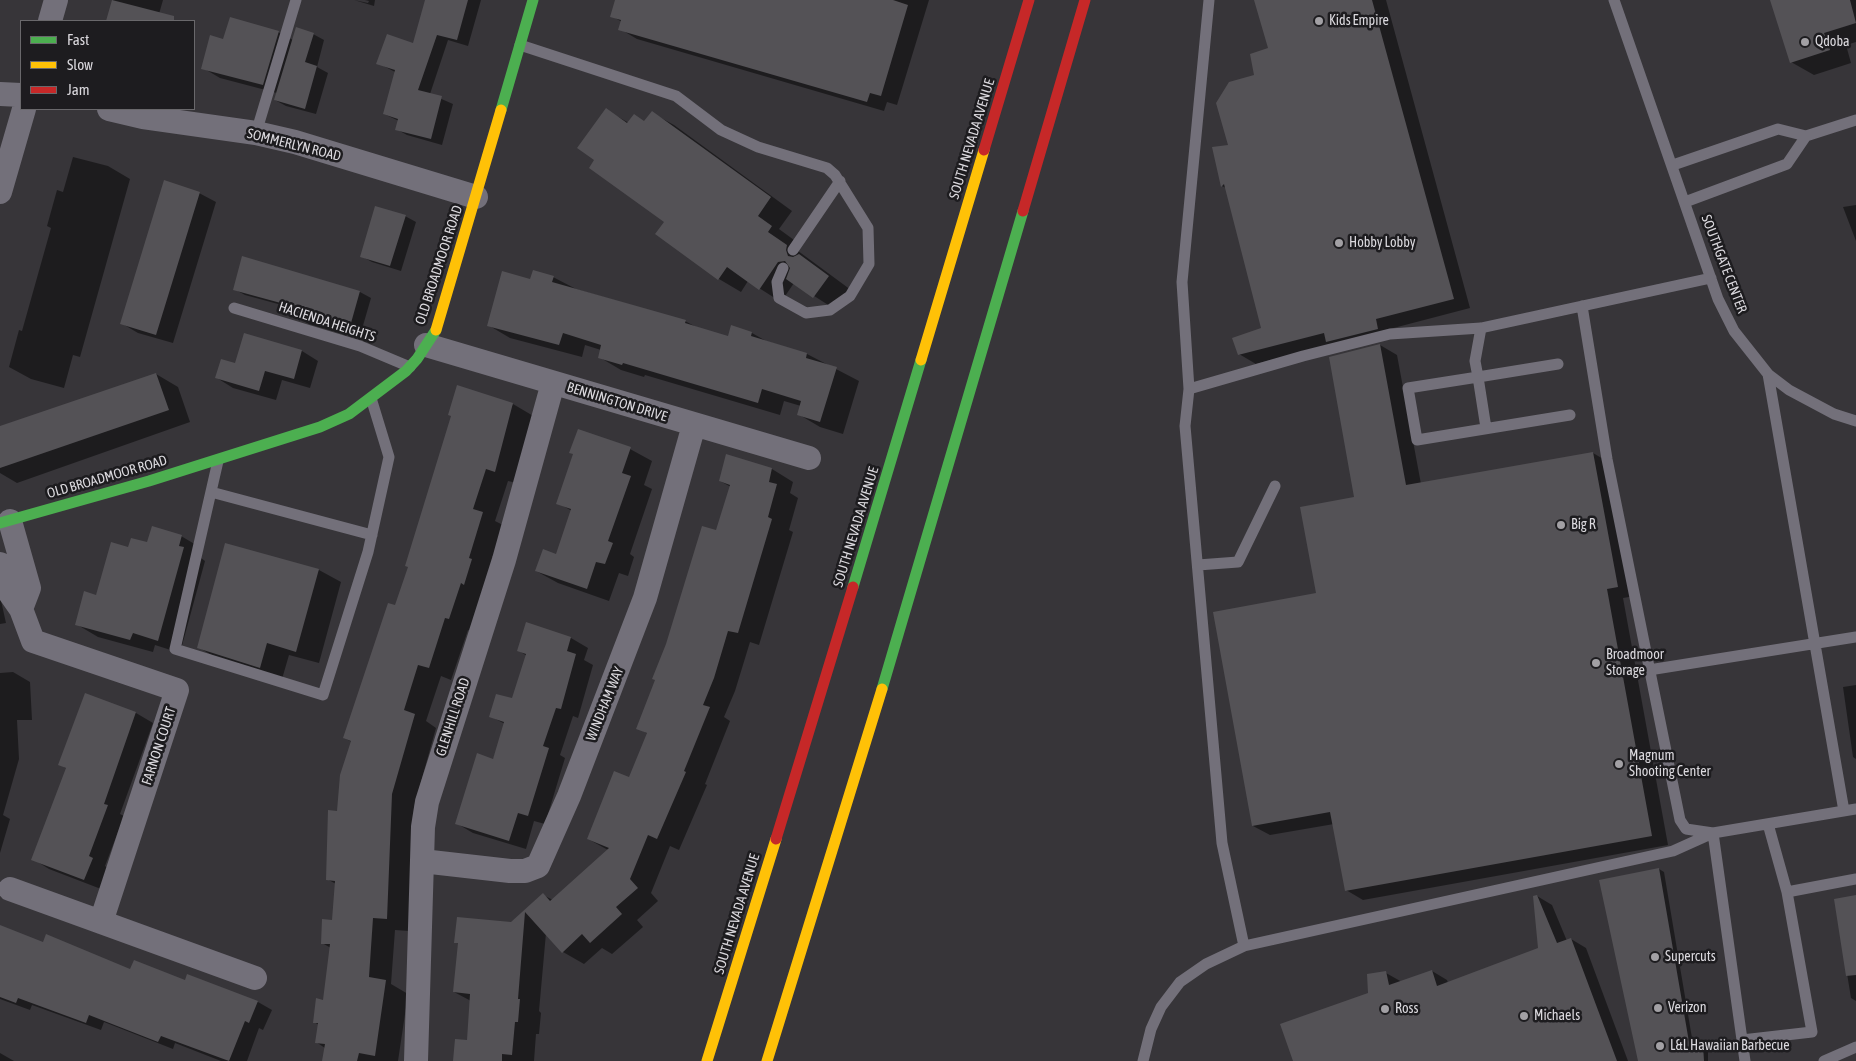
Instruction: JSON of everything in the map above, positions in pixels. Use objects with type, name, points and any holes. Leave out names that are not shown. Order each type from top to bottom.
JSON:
[{"type":"main road","name":"OLD BROADMOOR ROAD","points":[[5,522],[320,427],[349,414],[410,367],[436,330],[443,310],[533,0]]},
{"type":"main road","name":"SOUTH NEVADA AVENUE","points":[[707,1061],[838,637],[1029,0]]},
{"type":"main road","points":[[768,1061],[892,655],[1085,0]]},
{"type":"street","points":[[50,20],[56,0]]},
{"type":"street","points":[[0,94],[20,95]]},
{"type":"street","points":[[0,192],[24,110]]},
{"type":"street","name":"SOMMERLYN ROAD","points":[[113,110],[143,117],[256,133],[295,142],[476,197]]},
{"type":"street","name":"BENNINGTON DRIVE","points":[[426,345],[808,458]]},
{"type":"street","name":"GLENHILL ROAD","points":[[416,1061],[423,827],[434,775],[504,560],[553,382]]},
{"type":"street","name":"WINDHAM WAY","points":[[422,861],[518,871],[525,871],[538,866],[645,598],[694,425]]},
{"type":"street","points":[[5,522],[29,588],[21,610]]},
{"type":"street","name":"FARNON COURT","points":[[0,564],[7,589],[21,610],[33,641],[177,690],[101,922]]},
{"type":"street","points":[[10,889],[255,978]]},
{"type":"lane","points":[[256,133],[296,0]]},
{"type":"lane","points":[[1209,0],[1182,282],[1189,389],[1185,426],[1222,843],[1244,946]]},
{"type":"lane","name":"SOUTHGATE CENTER","points":[[1614,0],[1711,278],[1734,330],[1768,374],[1810,403],[1856,421]]},
{"type":"lane","points":[[520,45],[676,96],[721,130],[758,146],[827,168],[840,181],[868,228],[868,264],[850,296],[830,310],[806,313],[779,298],[777,282],[783,268]]},
{"type":"lane","points":[[1673,165],[1778,129],[1806,136],[1856,120]]},
{"type":"lane","name":"SOUTHGATE CENTER","points":[[1685,202],[1787,164],[1806,136]]},
{"type":"lane","points":[[793,250],[840,181]]},
{"type":"lane","points":[[1189,389],[1303,356],[1390,334],[1481,328],[1711,278]]},
{"type":"lane","points":[[1582,306],[1607,459],[1680,820],[1686,829],[1713,833]]},
{"type":"lane","name":"HACIENDA HEIGHTS","points":[[234,308],[360,346],[410,367]]},
{"type":"lane","points":[[1481,328],[1475,361],[1486,428]]},
{"type":"lane","points":[[1558,364],[1408,388],[1417,440],[1570,415]]},
{"type":"lane","points":[[1768,374],[1844,811]]},
{"type":"lane","points":[[218,459],[174,649],[323,695],[372,535],[389,457],[371,397]]},
{"type":"lane","points":[[1198,565],[1238,562],[1275,486]]},
{"type":"lane","points":[[211,492],[372,535]]},
{"type":"lane","points":[[1649,670],[1856,637]]},
{"type":"lane","points":[[1143,1061],[1151,1029],[1161,1007],[1180,982],[1206,964],[1244,946],[1673,851],[1713,833],[1856,809]]},
{"type":"lane","points":[[1742,1040],[1812,1032],[1787,892],[1768,824]]},
{"type":"lane","points":[[1713,833],[1745,1061]]},
{"type":"lane","points":[[1787,892],[1856,879]]},
{"type":"lane","points":[[1824,1061],[1856,1047]]},
{"type":"building","points":[[112,0],[174,16],[174,20],[106,20]]},
{"type":"building","points":[[425,0],[468,0],[457,40],[437,35],[418,90],[442,96],[431,139],[395,130],[398,119],[383,114],[395,70],[376,64],[387,34],[413,43]]},
{"type":"building","points":[[615,0],[893,0],[908,5],[881,96],[870,93],[867,102],[618,30],[621,20],[610,17]]},
{"type":"building","name":"Hobby Lobby","points":[[1254,0],[1372,0],[1454,299],[1376,319],[1378,329],[1326,342],[1324,333],[1238,355],[1232,338],[1261,328],[1224,184],[1221,187],[1212,147],[1228,145],[1216,103],[1229,82],[1254,75],[1250,54],[1268,48]]},
{"type":"building","points":[[1770,0],[1850,0],[1856,23],[1824,33],[1830,50],[1790,63]]},
{"type":"building","points":[[230,17],[279,31],[263,85],[201,69],[210,35],[223,39]]},
{"type":"building","points":[[296,27],[314,33],[305,62],[317,66],[305,109],[274,100]]},
{"type":"building","points":[[606,108],[627,123],[634,114],[644,121],[652,111],[771,197],[758,216],[772,226],[768,232],[787,245],[788,256],[793,257],[799,254],[829,276],[813,298],[786,279],[790,268],[785,261],[778,262],[759,290],[727,267],[718,280],[655,234],[664,222],[589,168],[594,160],[577,148]]},
{"type":"building","points":[[164,180],[200,192],[156,335],[120,324]]},
{"type":"building","points":[[375,206],[406,215],[390,266],[360,257]]},
{"type":"building","points":[[242,256],[360,291],[351,323],[334,319],[331,328],[296,319],[299,308],[233,290]]},
{"type":"building","points":[[533,270],[554,276],[552,282],[686,320],[685,323],[728,336],[731,325],[752,332],[751,336],[807,353],[806,358],[837,367],[820,422],[797,415],[801,401],[762,389],[758,403],[623,363],[622,365],[598,358],[601,345],[563,333],[559,345],[487,326],[502,271],[530,279]]},
{"type":"building","points":[[244,333],[302,350],[294,379],[265,371],[259,391],[215,378],[221,359],[235,363]]},
{"type":"building","points":[[1380,344],[1406,485],[1593,452],[1618,587],[1607,589],[1652,836],[1345,891],[1330,812],[1252,826],[1213,612],[1316,593],[1300,507],[1354,497],[1329,357]]},
{"type":"building","points":[[156,373],[169,410],[0,468],[0,426]]},
{"type":"building","points":[[457,385],[513,403],[495,472],[486,469],[473,509],[483,512],[469,558],[472,559],[464,585],[461,583],[449,619],[445,618],[429,668],[418,665],[404,710],[415,714],[392,794],[387,919],[373,918],[369,977],[386,980],[375,1056],[359,1053],[357,1061],[322,1061],[325,1044],[315,1043],[318,1023],[313,1023],[316,998],[323,1000],[330,944],[321,944],[322,919],[332,920],[335,881],[326,880],[328,810],[337,811],[340,775],[351,741],[343,738],[388,603],[395,605],[408,567],[405,566],[451,416],[448,415]]},
{"type":"building","points":[[578,429],[631,447],[622,473],[631,476],[608,541],[613,543],[605,564],[596,562],[587,589],[535,571],[543,549],[556,554],[571,509],[556,504],[573,454],[569,453]]},
{"type":"building","points":[[726,454],[772,468],[769,482],[777,484],[768,517],[772,519],[738,633],[728,631],[714,678],[703,705],[710,707],[684,771],[686,772],[657,839],[648,835],[630,879],[638,888],[616,907],[622,914],[590,943],[582,934],[562,953],[525,912],[518,1022],[515,1022],[512,1055],[502,1054],[502,1061],[453,1061],[455,1039],[467,1040],[470,994],[453,992],[458,943],[454,943],[457,917],[511,922],[543,893],[550,901],[609,848],[587,839],[614,771],[629,777],[647,733],[636,729],[655,680],[652,679],[666,644],[702,526],[716,530],[730,485],[719,481]]},
{"type":"building","points":[[152,526],[182,535],[179,546],[184,547],[158,641],[133,633],[130,640],[75,625],[84,591],[96,595],[111,542],[128,547],[131,538],[147,542]]},
{"type":"building","points":[[225,543],[319,569],[296,652],[267,643],[260,668],[197,648]]},
{"type":"building","points":[[526,622],[571,637],[567,651],[576,654],[561,709],[556,708],[543,746],[549,748],[528,816],[518,813],[509,841],[455,824],[477,753],[493,759],[504,722],[489,717],[496,694],[512,698],[526,654],[517,651]]},
{"type":"building","points":[[85,693],[136,712],[104,804],[108,805],[89,856],[93,858],[84,880],[31,860],[66,768],[58,765]]},
{"type":"building","points":[[1659,868],[1689,1042],[1703,1045],[1704,1061],[1638,1061],[1599,880]]},
{"type":"building","points":[[1537,895],[1557,943],[1571,938],[1617,1061],[1293,1061],[1280,1024],[1368,993],[1367,974],[1386,971],[1389,985],[1432,970],[1437,986],[1538,948],[1533,896]]},
{"type":"building","points":[[1856,895],[1856,975],[1846,976],[1834,899]]},
{"type":"building","points":[[0,925],[43,942],[46,934],[130,969],[134,960],[185,980],[187,974],[258,1001],[249,1023],[245,1021],[229,1061],[161,1036],[158,1042],[89,1015],[86,1023],[18,998],[16,1003],[0,997]]},
{"type":"traffic: fast","points":[[501,110],[533,0]]},
{"type":"traffic: fast","points":[[882,689],[1023,211]]},
{"type":"traffic: fast","points":[[0,523],[149,481],[320,427],[349,414],[406,371],[417,359],[436,330]]},
{"type":"traffic: fast","points":[[853,587],[921,360]]},
{"type":"traffic: slow","points":[[436,330],[501,110]]},
{"type":"traffic: slow","points":[[921,360],[984,150]]},
{"type":"traffic: slow","points":[[767,1061],[882,689]]},
{"type":"traffic: slow","points":[[707,1061],[776,839]]},
{"type":"traffic: jam","points":[[984,150],[1029,0]]},
{"type":"traffic: jam","points":[[1023,211],[1085,0]]},
{"type":"traffic: jam","points":[[776,839],[853,587]]},
{"type":"place","name":"Kids Empire","points":[[1319,21]]},
{"type":"place","name":"Qdoba","points":[[1805,42]]},
{"type":"place","name":"Hobby Lobby","points":[[1339,243]]},
{"type":"place","name":"Big R","points":[[1561,525]]},
{"type":"place","name":"Broadmoor Storage","points":[[1596,663]]},
{"type":"place","name":"Magnum Shooting Center","points":[[1619,764]]},
{"type":"place","name":"Supercuts","points":[[1655,957]]},
{"type":"place","name":"Verizon","points":[[1658,1008]]},
{"type":"place","name":"Ross","points":[[1385,1009]]},
{"type":"place","name":"Michaels","points":[[1524,1016]]},
{"type":"place","name":"L&L Hawaiian Barbecue","points":[[1660,1046]]}]
